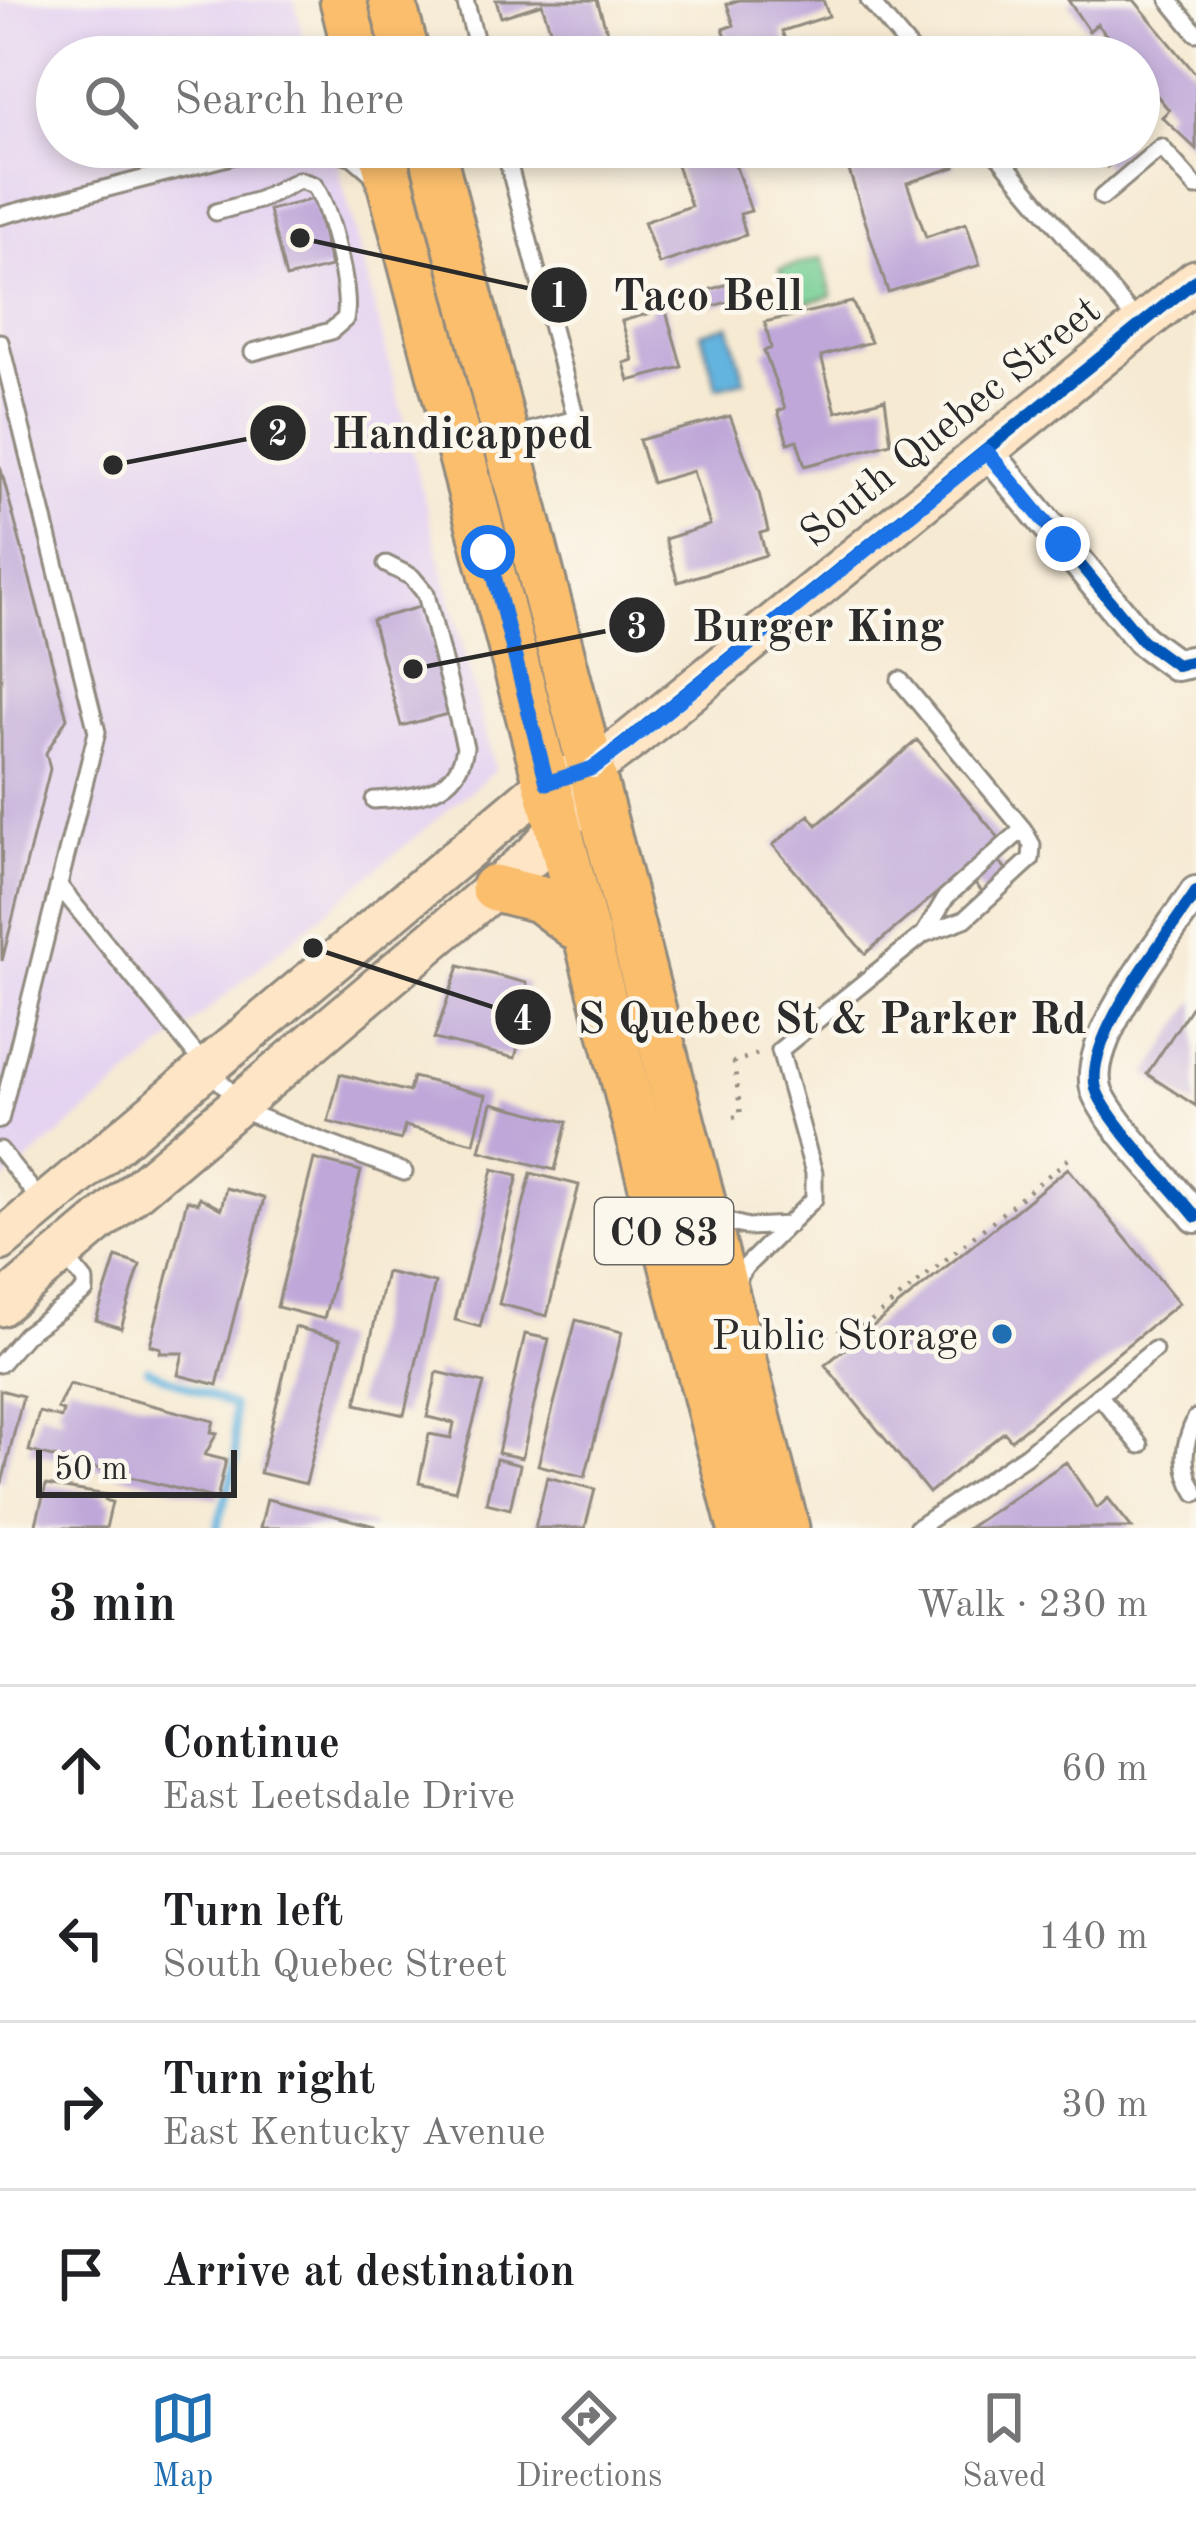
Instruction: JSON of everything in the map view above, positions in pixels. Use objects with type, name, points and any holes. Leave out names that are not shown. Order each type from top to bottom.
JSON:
[{"type":"main road","points":[[392,0],[401,36]]},
{"type":"main road","name":"CO 83","points":[[386,168],[741,1528]]},
{"type":"main road","name":"CO 83","points":[[437,168],[593,768],[700,1210],[786,1528]]},
{"type":"main road","name":"South Quebec Street","points":[[0,1241],[547,783],[593,768],[1196,280]]},
{"type":"main road","name":"South Quebec Street","points":[[0,1306],[560,831],[593,768]]},
{"type":"main road","points":[[494,888],[539,899],[587,935]]},
{"type":"street","points":[[987,452],[1142,640],[1176,665],[1196,662]]},
{"type":"street","points":[[1194,1212],[1098,1096],[1093,1069],[1105,1032],[1196,892]]},
{"type":"lane","points":[[465,0],[474,36]]},
{"type":"lane","points":[[869,0],[899,36]]},
{"type":"lane","points":[[1168,0],[1196,33]]},
{"type":"lane","points":[[1160,148],[1196,187]]},
{"type":"lane","points":[[0,216],[185,168]]},
{"type":"lane","points":[[365,168],[398,213]]},
{"type":"lane","points":[[460,449],[576,419],[510,168]]},
{"type":"lane","points":[[1009,168],[1142,326]]},
{"type":"lane","points":[[1102,197],[1136,168]]},
{"type":"lane","points":[[216,212],[259,200],[298,180],[314,185],[323,203],[345,288],[345,319],[332,331],[254,352]]},
{"type":"lane","points":[[0,342],[97,725],[61,887],[0,1120]]},
{"type":"lane","points":[[374,800],[437,790],[459,769],[465,747],[426,594],[412,577],[386,565]]},
{"type":"lane","points":[[727,1308],[745,1268],[807,1210],[816,1186],[774,1049],[924,934],[965,920],[1021,874],[1031,860],[1032,845],[1023,830],[900,680]]},
{"type":"lane","points":[[924,934],[946,897],[1023,830]]},
{"type":"lane","points":[[61,887],[206,1067],[260,1121],[370,1155],[404,1172]]},
{"type":"lane","points":[[0,1150],[44,1205]]},
{"type":"lane","points":[[700,1210],[732,1225],[792,1224]]},
{"type":"lane","points":[[0,1364],[25,1335],[86,1291],[63,1253]]},
{"type":"lane","points":[[917,1528],[1024,1456],[1154,1350]]},
{"type":"lane","points":[[1099,1395],[1140,1445]]},
{"type":"lane","points":[[1196,1418],[1184,1453],[1185,1470],[1196,1492]]},
{"type":"path","points":[[734,1118],[741,1116],[734,1062],[774,1049]]},
{"type":"path","points":[[791,1344],[866,1325],[1072,1156]]},
{"type":"shaded area","points":[[0,0],[294,0],[303,36],[36,36],[36,168],[338,168],[495,770],[0,1184]]},
{"type":"green space","points":[[822,258],[832,296],[790,307],[780,269]]},
{"type":"water","points":[[729,325],[745,380],[717,388],[701,333]]},
{"type":"building","points":[[496,0],[597,0],[608,36],[552,36],[542,4],[501,17]]},
{"type":"building","points":[[823,0],[829,16],[782,31],[784,36],[726,36],[723,29],[734,25],[727,4]]},
{"type":"building","points":[[1068,0],[1134,0],[1196,74],[1196,149],[1162,117],[1169,110],[1160,99],[1160,36],[1107,36],[1097,24],[1089,31]]},
{"type":"building","points":[[678,168],[736,168],[751,211],[740,214],[746,235],[659,264],[644,222],[691,206]]},
{"type":"building","points":[[848,168],[952,168],[907,183],[926,237],[966,223],[980,265],[888,292]]},
{"type":"building","points":[[314,199],[331,267],[286,278],[269,210]]},
{"type":"building","points":[[734,282],[739,299],[713,306],[709,290]]},
{"type":"building","points":[[663,301],[682,367],[629,381],[624,363],[633,360],[622,321],[651,313],[649,305]]},
{"type":"building","points":[[852,302],[871,342],[821,356],[836,412],[885,399],[891,443],[805,466],[797,440],[788,443],[778,411],[785,408],[764,351],[771,348],[765,322]]},
{"type":"building","points":[[730,416],[759,493],[768,531],[760,533],[766,555],[678,582],[665,539],[710,525],[693,471],[652,483],[639,440]]},
{"type":"building","points":[[0,466],[67,718],[46,753],[50,769],[2,961]]},
{"type":"building","points":[[423,606],[452,713],[401,726],[372,620]]},
{"type":"building","points":[[917,740],[1000,839],[989,849],[1011,875],[986,896],[964,870],[865,954],[773,845],[809,815],[817,825]]},
{"type":"building","points":[[459,966],[527,983],[515,1032],[521,1034],[515,1058],[434,1039]]},
{"type":"building","points":[[1196,1000],[1196,1106],[1147,1074]]},
{"type":"building","points":[[340,1074],[409,1092],[413,1077],[486,1095],[474,1143],[405,1126],[401,1140],[328,1122]]},
{"type":"building","points":[[492,1103],[567,1122],[555,1170],[480,1151]]},
{"type":"building","points":[[314,1159],[361,1171],[324,1319],[277,1307]]},
{"type":"building","name":"Public Storage","points":[[1068,1168],[1179,1303],[1011,1440],[1004,1432],[929,1493],[825,1365]]},
{"type":"building","points":[[493,1169],[518,1175],[480,1327],[455,1320]]},
{"type":"building","points":[[531,1173],[579,1185],[547,1316],[499,1304]]},
{"type":"building","points":[[226,1188],[264,1198],[217,1385],[178,1375],[183,1353],[160,1353],[161,1348],[150,1345],[187,1200],[198,1203],[199,1197],[221,1209]]},
{"type":"building","points":[[116,1257],[140,1265],[121,1328],[96,1320]]},
{"type":"building","points":[[386,1272],[435,1283],[404,1415],[356,1404]]},
{"type":"building","points":[[576,1320],[622,1332],[585,1477],[538,1465]]},
{"type":"building","points":[[295,1327],[341,1339],[306,1484],[260,1473]]},
{"type":"building","points":[[525,1334],[549,1339],[522,1458],[498,1453]]},
{"type":"building","points":[[437,1372],[484,1383],[455,1491],[419,1483],[429,1434],[451,1438],[454,1423],[427,1417]]},
{"type":"building","points":[[69,1384],[214,1421],[211,1432],[217,1433],[205,1455],[226,1460],[217,1499],[29,1451],[39,1412],[61,1418],[63,1411],[57,1409]]},
{"type":"building","points":[[0,1390],[23,1396],[2,1483],[0,1483]]},
{"type":"building","points":[[496,1459],[520,1465],[510,1509],[486,1503]]},
{"type":"building","points":[[1066,1462],[1097,1508],[1108,1498],[1132,1528],[968,1528]]},
{"type":"building","points":[[547,1477],[595,1489],[585,1528],[535,1528]]},
{"type":"building","points":[[46,1485],[107,1495],[105,1500],[112,1502],[106,1528],[35,1528]]},
{"type":"building","points":[[267,1499],[375,1526],[375,1528],[260,1528]]},
{"type":"waterway","points":[[147,1369],[233,1406],[236,1461],[217,1528]]},
{"type":"cycle path","points":[[593,768],[1196,280]]},
{"type":"cycle path","points":[[987,451],[1142,640],[1176,665],[1196,661]]},
{"type":"cycle path","points":[[1196,892],[1112,1020],[1095,1073],[1098,1094],[1116,1123],[1196,1217]]},
{"type":"place","name":"Taco Bell","points":[[300,238]]},
{"type":"place","name":"Handicapped","points":[[113,465]]},
{"type":"place","name":"Burger King","points":[[413,669]]},
{"type":"place","name":"S Quebec St & Parker Rd","points":[[313,948]]},
{"type":"place","name":"Public Storage","points":[[1002,1334]]},
{"type":"route","points":[[488,552],[547,783],[593,768],[628,742],[987,452],[1063,544]]}]
